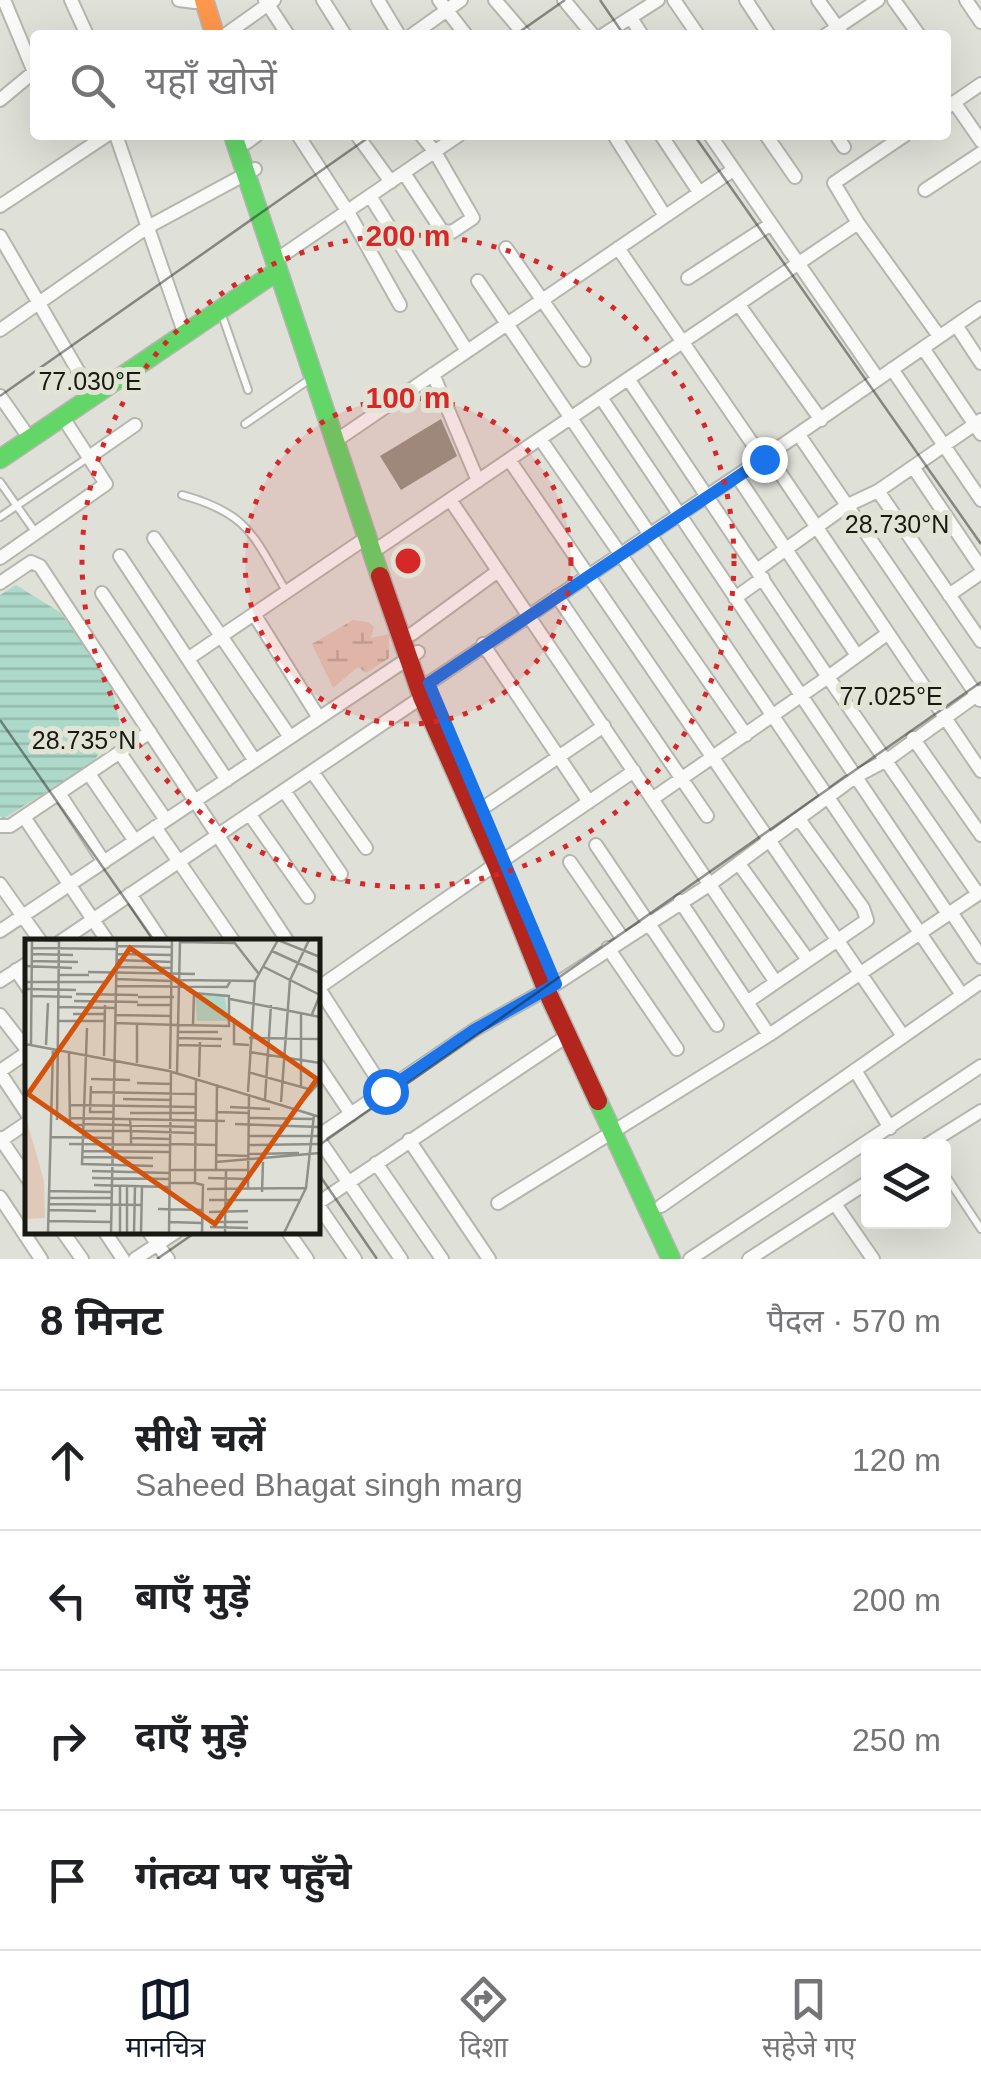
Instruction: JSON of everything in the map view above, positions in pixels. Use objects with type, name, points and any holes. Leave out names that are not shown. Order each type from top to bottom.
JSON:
[{"type":"main road","points":[[193,1],[202,30]]},
{"type":"main road","points":[[193,1],[212,30]]},
{"type":"main road","points":[[246,140],[251,171],[280,264],[426,690],[551,986],[619,1129],[671,1259]]},
{"type":"main road","points":[[0,459],[220,312],[280,264]]},
{"type":"main road","points":[[280,264],[312,378],[338,439]]},
{"type":"main road","points":[[426,690],[482,808],[500,861]]},
{"type":"main road","points":[[551,986],[568,1036],[661,1206],[682,1259]]},
{"type":"street","points":[[4,0],[30,62]]},
{"type":"street","points":[[72,0],[84,30]]},
{"type":"street","points":[[323,0],[342,30]]},
{"type":"street","points":[[378,0],[396,30]]},
{"type":"street","points":[[417,30],[443,6],[461,0]]},
{"type":"street","points":[[495,0],[521,30]]},
{"type":"street","points":[[564,0],[589,30]]},
{"type":"street","points":[[611,30],[658,0]]},
{"type":"street","points":[[674,0],[695,30]]},
{"type":"street","points":[[746,0],[766,30]]},
{"type":"street","points":[[818,0],[834,30]]},
{"type":"street","points":[[838,30],[878,0]]},
{"type":"street","points":[[894,0],[915,30]]},
{"type":"street","points":[[966,0],[981,22]]},
{"type":"street","points":[[232,30],[269,2],[285,30]]},
{"type":"street","points":[[443,6],[462,30]]},
{"type":"street","points":[[631,18],[639,30]]},
{"type":"street","points":[[0,100],[30,75]]},
{"type":"street","points":[[951,104],[981,84]]},
{"type":"street","points":[[951,106],[981,141]]},
{"type":"street","points":[[0,206],[99,140]]},
{"type":"street","points":[[118,140],[185,335]]},
{"type":"street","points":[[301,140],[400,305]]},
{"type":"street","points":[[360,140],[391,182]]},
{"type":"street","points":[[404,173],[442,232],[448,233],[473,218],[425,140]]},
{"type":"street","points":[[280,264],[452,140]]},
{"type":"street","points":[[617,140],[665,216]]},
{"type":"street","points":[[664,140],[699,192]]},
{"type":"street","points":[[713,140],[878,379]]},
{"type":"street","points":[[769,140],[795,177]]},
{"type":"street","points":[[898,140],[834,183],[939,336]]},
{"type":"street","points":[[925,190],[981,152]]},
{"type":"street","points":[[338,439],[732,170]]},
{"type":"street","points":[[0,330],[146,228],[251,171]]},
{"type":"street","points":[[370,196],[468,350]]},
{"type":"street","points":[[188,658],[286,592],[451,502],[858,223]]},
{"type":"street","points":[[688,278],[771,224]]},
{"type":"street","points":[[0,236],[92,395]]},
{"type":"street","points":[[506,248],[584,360]]},
{"type":"street","points":[[618,248],[816,528],[981,772]]},
{"type":"street","points":[[478,281],[920,933],[981,1004]]},
{"type":"street","points":[[739,305],[821,420]]},
{"type":"street","points":[[64,939],[313,773],[483,644],[799,435],[981,308]]},
{"type":"street","points":[[956,325],[981,363]]},
{"type":"street","points":[[735,598],[787,551],[846,506],[878,491],[979,426],[923,348]]},
{"type":"street","points":[[892,369],[981,500]]},
{"type":"street","points":[[433,374],[478,481]]},
{"type":"street","points":[[498,1203],[769,1035],[980,893],[828,677],[629,380]]},
{"type":"street","points":[[0,396],[30,439]]},
{"type":"street","points":[[602,398],[855,777],[981,957]]},
{"type":"street","points":[[0,558],[106,484],[62,416]]},
{"type":"street","points":[[88,457],[135,425]]},
{"type":"street","points":[[320,1136],[474,1030],[551,986],[708,885],[855,777],[887,760],[979,696],[799,435]]},
{"type":"street","points":[[541,440],[746,735]]},
{"type":"street","points":[[510,461],[903,1036]]},
{"type":"street","points":[[913,467],[981,570],[949,595]]},
{"type":"street","points":[[737,476],[856,654]]},
{"type":"street","points":[[878,491],[981,641]]},
{"type":"street","points":[[451,502],[776,981]]},
{"type":"street","points":[[154,538],[290,738]]},
{"type":"street","points":[[120,556],[255,761]]},
{"type":"street","points":[[0,583],[31,562],[40,566],[286,939]]},
{"type":"street","points":[[0,931],[320,718],[414,648],[498,571]]},
{"type":"street","points":[[102,593],[227,780]]},
{"type":"street","points":[[557,596],[707,816]]},
{"type":"street","points":[[254,614],[320,718]]},
{"type":"street","points":[[652,798],[887,634]]},
{"type":"street","points":[[483,644],[590,802]]},
{"type":"street","points":[[482,808],[604,726]]},
{"type":"street","points":[[0,826],[6,828],[24,817],[150,732]]},
{"type":"street","points":[[914,738],[981,835]]},
{"type":"street","points":[[120,752],[180,862],[232,939]]},
{"type":"street","points":[[320,987],[634,771]]},
{"type":"street","points":[[313,773],[366,848]]},
{"type":"street","points":[[89,774],[135,841]]},
{"type":"street","points":[[284,792],[341,874]]},
{"type":"street","points":[[60,793],[104,862]]},
{"type":"street","points":[[250,815],[308,898]]},
{"type":"street","points":[[24,817],[106,939]]},
{"type":"street","points":[[747,1002],[864,924],[866,915],[800,819]]},
{"type":"street","points":[[596,845],[717,1025]]},
{"type":"street","points":[[570,862],[623,939]]},
{"type":"street","points":[[738,864],[808,960]]},
{"type":"street","points":[[0,884],[39,939]]},
{"type":"street","points":[[130,894],[160,939]]},
{"type":"street","points":[[680,902],[769,1035]]},
{"type":"street","points":[[608,948],[677,1049]]},
{"type":"street","points":[[0,981],[22,967]]},
{"type":"street","points":[[661,1206],[972,989]]},
{"type":"street","points":[[320,991],[385,1091]]},
{"type":"street","points":[[0,1015],[25,1047]]},
{"type":"street","points":[[320,1203],[568,1036]]},
{"type":"street","points":[[25,1053],[0,1072],[25,1114]]},
{"type":"street","points":[[690,1259],[981,1066]]},
{"type":"street","points":[[320,1067],[351,1114]]},
{"type":"street","points":[[854,1070],[890,1128]]},
{"type":"street","points":[[937,1139],[981,1111]]},
{"type":"street","points":[[25,1121],[0,1139],[25,1174]]},
{"type":"street","points":[[320,1140],[401,1259]]},
{"type":"street","points":[[409,1140],[490,1259]]},
{"type":"street","points":[[376,1163],[442,1259]]},
{"type":"street","points":[[758,1257],[861,1187]]},
{"type":"street","points":[[0,1197],[41,1259]]},
{"type":"street","points":[[836,1204],[872,1259]]},
{"type":"street","points":[[320,1207],[354,1259]]},
{"type":"street","points":[[65,1234],[82,1259]]},
{"type":"street","points":[[106,1234],[123,1259]]},
{"type":"street","points":[[150,1234],[168,1259]]},
{"type":"street","points":[[135,1259],[173,1234]]},
{"type":"street","points":[[289,1234],[307,1259]]},
{"type":"lane","points":[[220,312],[248,390]]},
{"type":"lane","points":[[245,424],[312,378]]},
{"type":"lane","points":[[0,517],[88,457]]},
{"type":"lane","points":[[0,482],[36,534]]},
{"type":"lane","points":[[182,495],[231,512],[260,546],[286,592]]},
{"type":"lane","points":[[951,1184],[981,1229]]},
{"type":"green space","points":[[353,620],[374,627],[371,638],[389,634],[389,658],[366,673],[358,667],[333,688],[312,644]]},
{"type":"shaded area","points":[[16,585],[61,613],[112,687],[120,725],[92,763],[3,819],[0,595]]},
{"type":"building","points":[[441,419],[457,456],[401,490],[380,456]]},
{"type":"traffic: fast","points":[[235,140],[380,576]]},
{"type":"traffic: fast","points":[[0,459],[276,272]]},
{"type":"traffic: fast","points":[[598,1101],[671,1259]]},
{"type":"traffic: slow","points":[[204,0],[213,30]]},
{"type":"traffic: jam","points":[[380,576],[422,697],[598,1101]]},
{"type":"route","points":[[385,1091],[474,1030],[556,984],[429,683],[764,459]]}]
